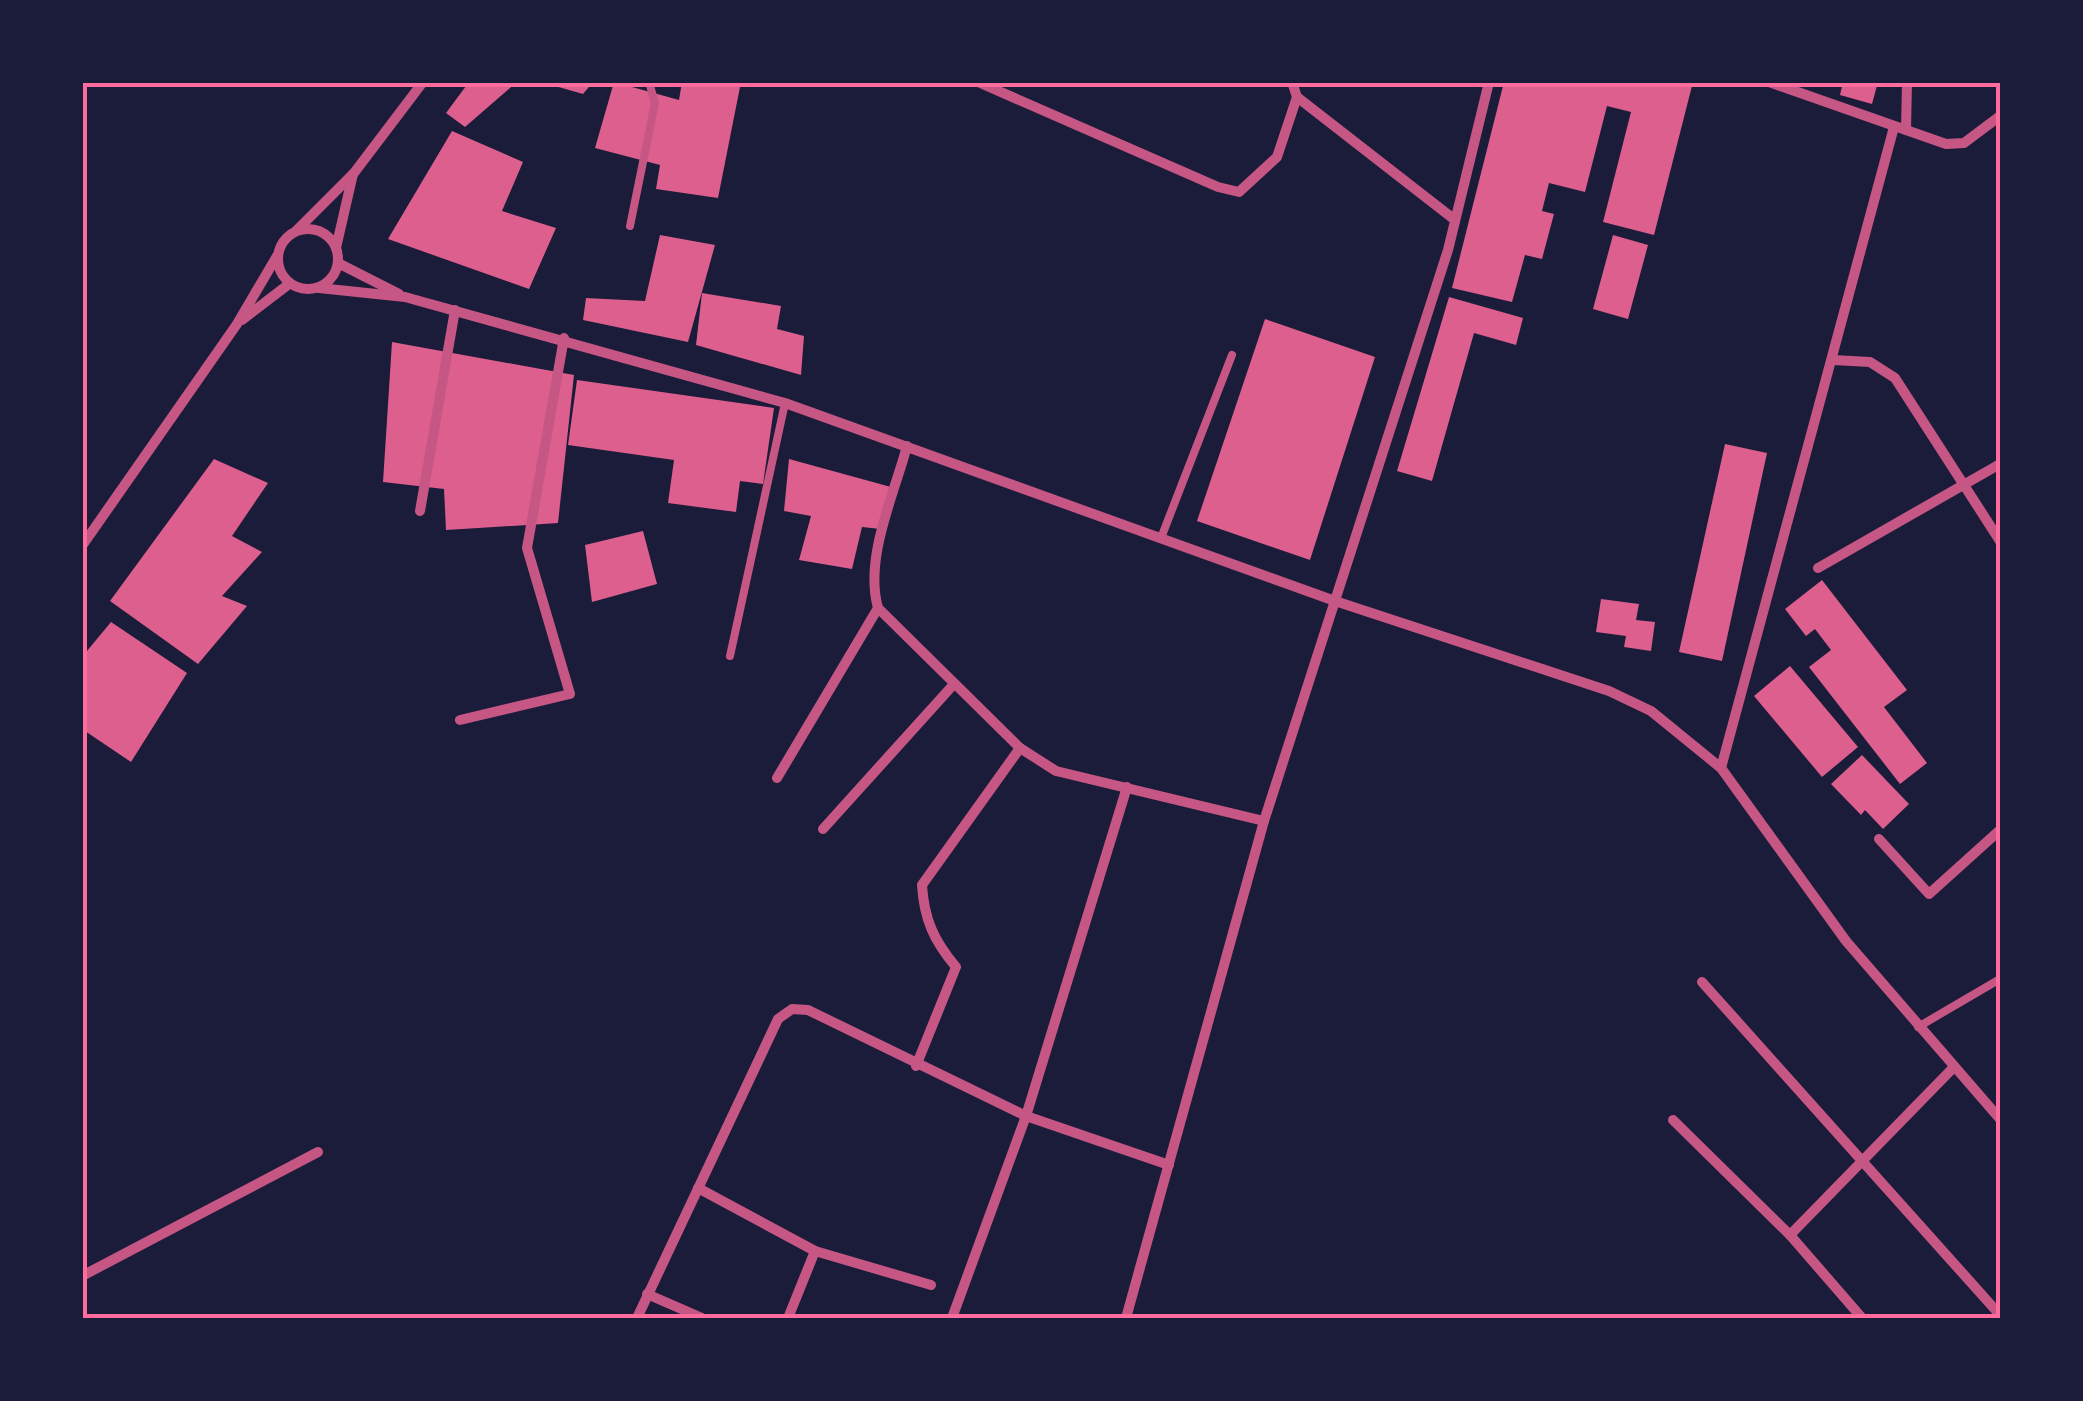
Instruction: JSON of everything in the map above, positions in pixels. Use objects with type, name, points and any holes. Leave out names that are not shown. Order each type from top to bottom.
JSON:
[{"type":"street","points":[[82,546],[237,324],[283,241],[354,172],[423,82]]},
{"type":"street","points":[[978,82],[1218,187],[1238,192],[1277,157],[1298,96]]},
{"type":"street","points":[[1292,82],[1298,96],[1455,220]]},
{"type":"street","points":[[1126,1318],[1264,821],[1455,220],[1489,82]]},
{"type":"street","points":[[1769,82],[1946,144],[1964,143],[2000,116]]},
{"type":"street","points":[[1722,768],[1900,129],[1907,82]]},
{"type":"street","points":[[320,288],[332,278],[338,264],[336,248],[354,172]]},
{"type":"street","points":[[296,231],[311,229],[326,235],[336,248]]},
{"type":"street","points":[[277,256],[279,271],[288,284],[304,290],[320,288],[405,297],[564,338],[785,403],[1335,601],[1609,690],[1651,711],[1722,768],[1846,941],[2000,1119]]},
{"type":"street","points":[[338,264],[405,297]]},
{"type":"street","points":[[237,324],[288,284]]},
{"type":"street","points":[[420,511],[455,310]]},
{"type":"street","points":[[460,720],[570,694],[527,548],[564,338]]},
{"type":"street","points":[[1833,360],[1870,362],[1895,378],[2000,541]]},
{"type":"street","points":[[907,446],[877,556],[872,587],[878,608],[1020,748],[1056,770],[1264,821]]},
{"type":"street","points":[[1818,568],[2000,464]]},
{"type":"street","points":[[777,778],[878,608]]},
{"type":"street","points":[[823,829],[954,684]]},
{"type":"street","points":[[916,1066],[956,967],[940,948],[924,916],[922,885],[1020,748]]},
{"type":"street","points":[[952,1318],[1026,1116],[1126,787]]},
{"type":"street","points":[[1878,840],[1928,894],[2000,830]]},
{"type":"street","points":[[1702,982],[2000,1316]]},
{"type":"street","points":[[637,1318],[778,1019],[792,1009],[808,1010],[916,1066],[1026,1116],[1168,1165]]},
{"type":"street","points":[[1790,1235],[1953,1068]]},
{"type":"street","points":[[1674,1120],[1790,1235],[1862,1318]]},
{"type":"street","points":[[82,1276],[318,1152]]},
{"type":"street","points":[[698,1188],[815,1251],[932,1285]]},
{"type":"street","points":[[788,1318],[815,1251]]},
{"type":"street","points":[[648,1294],[702,1318]]},
{"type":"lane","points":[[630,226],[655,103],[648,82]]},
{"type":"lane","points":[[1161,538],[1232,354]]},
{"type":"lane","points":[[730,656],[785,403]]},
{"type":"lane","points":[[1918,1026],[2000,979]]},
{"type":"building","points":[[469,82],[517,82],[465,127],[446,113]]},
{"type":"building","points":[[541,82],[593,82],[583,94]]},
{"type":"building","points":[[614,82],[679,100],[682,82],[741,82],[718,198],[656,189],[660,165],[595,148]]},
{"type":"building","points":[[1504,82],[1693,82],[1654,235],[1603,222],[1631,112],[1607,106],[1585,192],[1549,183],[1542,211],[1554,214],[1542,259],[1525,255],[1512,302],[1452,288]]},
{"type":"building","points":[[1843,82],[1878,82],[1872,104],[1840,95]]},
{"type":"building","points":[[452,131],[523,162],[502,211],[556,228],[529,289],[388,239]]},
{"type":"building","points":[[660,235],[715,245],[688,342],[583,320],[586,298],[645,301]]},
{"type":"building","points":[[1613,235],[1648,245],[1628,319],[1593,309]]},
{"type":"building","points":[[702,293],[781,306],[777,329],[804,336],[801,375],[696,345]]},
{"type":"building","points":[[1449,297],[1523,318],[1516,345],[1474,333],[1432,481],[1397,471]]},
{"type":"building","points":[[1265,319],[1375,357],[1310,560],[1197,521]]},
{"type":"building","points":[[392,342],[574,375],[558,523],[446,530],[444,489],[383,482]]},
{"type":"building","points":[[577,380],[774,408],[763,484],[740,481],[736,512],[668,503],[674,460],[568,445]]},
{"type":"building","points":[[1725,444],[1767,453],[1722,661],[1679,652]]},
{"type":"building","points":[[214,459],[268,483],[232,536],[262,552],[222,596],[247,606],[198,664],[110,601]]},
{"type":"building","points":[[789,459],[891,487],[881,529],[862,527],[852,569],[799,560],[811,516],[784,511]]},
{"type":"building","points":[[643,531],[657,584],[592,602],[585,545]]},
{"type":"building","points":[[1822,580],[1907,690],[1884,707],[1927,763],[1900,784],[1809,667],[1831,650],[1815,629],[1806,636],[1785,609]]},
{"type":"building","points":[[1601,599],[1639,604],[1636,620],[1655,622],[1651,651],[1624,647],[1626,636],[1596,632]]},
{"type":"building","points":[[111,622],[187,673],[131,762],[82,729],[82,657]]},
{"type":"building","points":[[1790,666],[1858,747],[1822,777],[1754,696]]},
{"type":"building","points":[[1862,755],[1909,804],[1883,829],[1865,810],[1861,815],[1831,784]]}]
